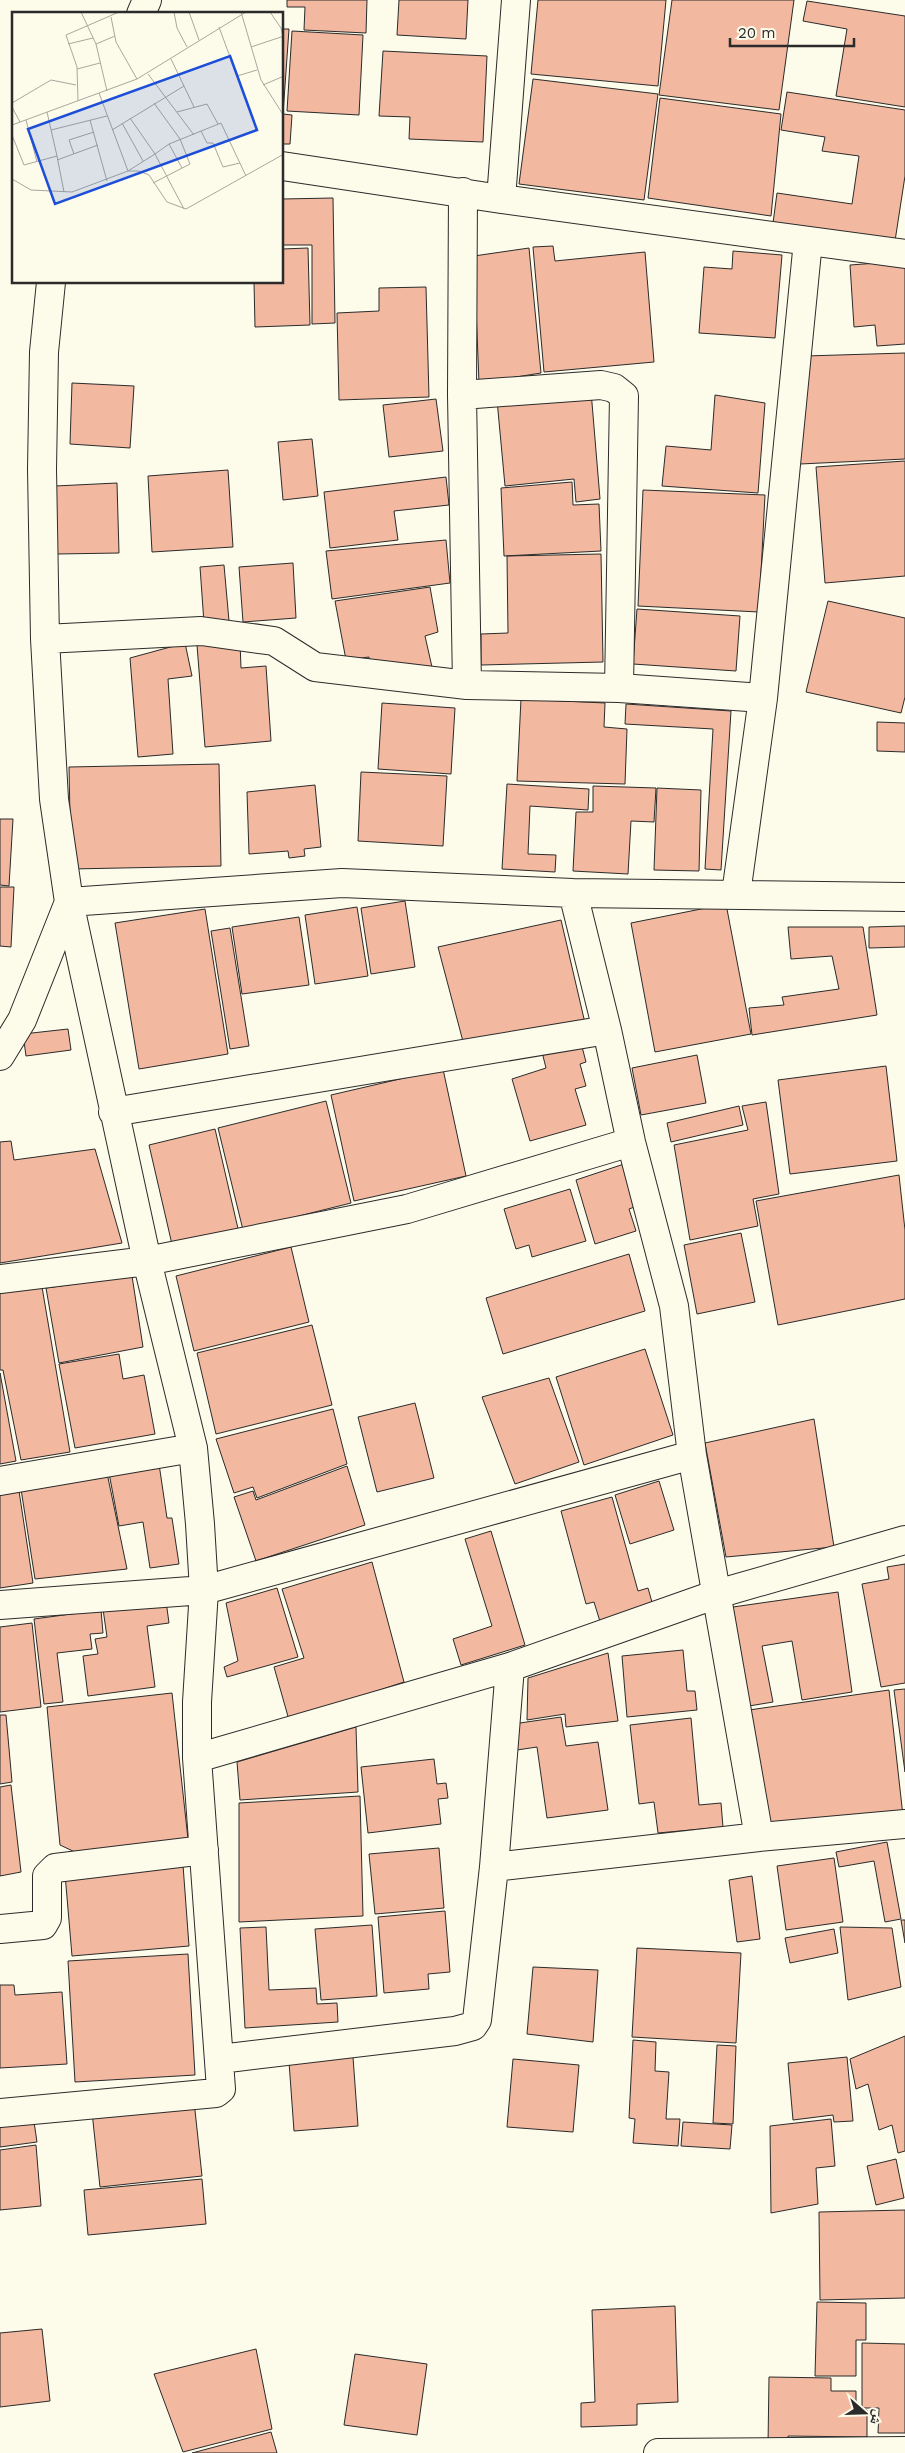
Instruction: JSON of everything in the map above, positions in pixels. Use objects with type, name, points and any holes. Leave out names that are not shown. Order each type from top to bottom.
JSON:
[{"type":"street","points":[[142,12],[147,0]]},
{"type":"street","points":[[501,199],[516,0]]},
{"type":"street","points":[[284,166],[501,199],[905,254]]},
{"type":"street","points":[[463,192],[462,395],[467,685]]},
{"type":"street","points":[[736,894],[763,698],[808,241]]},
{"type":"street","points":[[0,2113],[216,2093],[221,2088],[197,1758],[197,1702],[204,1590],[193,1448],[113,1112],[69,902],[54,800],[45,639],[42,469],[44,352],[51,284]]},
{"type":"street","points":[[462,395],[602,385],[614,388],[622,394],[625,402],[619,688]]},
{"type":"street","points":[[45,639],[201,631],[274,641],[315,667],[467,685],[619,688],[763,698]]},
{"type":"street","points":[[69,902],[342,882],[573,893],[905,897]]},
{"type":"street","points":[[573,893],[607,1030],[631,1142],[674,1306],[692,1454],[759,1838]]},
{"type":"street","points":[[0,1056],[22,1020],[69,902]]},
{"type":"street","points":[[113,1112],[607,1030]]},
{"type":"street","points":[[0,1279],[147,1261],[407,1209],[631,1142]]},
{"type":"street","points":[[0,1481],[193,1448]]},
{"type":"street","points":[[0,1605],[204,1590],[692,1454]]},
{"type":"street","points":[[197,1758],[510,1667],[717,1594],[905,1540]]},
{"type":"street","points":[[220,2059],[455,2031],[473,2026],[478,2015],[494,1867],[510,1667]]},
{"type":"street","points":[[494,1867],[905,1824]]},
{"type":"street","points":[[0,1929],[43,1926],[47,1918],[47,1876],[55,1868],[204,1850]]},
{"type":"street","points":[[658,2453],[905,2451]]},
{"type":"building","points":[[287,0],[367,0],[366,33],[304,30],[305,7],[287,7]]},
{"type":"building","points":[[399,0],[468,0],[466,39],[397,35]]},
{"type":"building","points":[[538,0],[666,0],[658,86],[531,74]]},
{"type":"building","points":[[672,0],[794,0],[779,110],[659,95]]},
{"type":"building","points":[[807,1],[905,16],[905,107],[836,96],[847,29],[803,21]]},
{"type":"building","points":[[284,29],[289,29],[284,100]]},
{"type":"building","points":[[292,31],[363,35],[359,115],[287,111]]},
{"type":"building","points":[[383,51],[487,56],[483,142],[409,139],[410,117],[379,116]]},
{"type":"building","points":[[533,79],[658,94],[644,200],[519,184]]},
{"type":"building","points":[[787,92],[905,110],[905,176],[895,241],[773,223],[777,193],[852,204],[859,156],[822,151],[825,137],[781,130]]},
{"type":"building","points":[[660,98],[781,114],[771,216],[648,198]]},
{"type":"building","points":[[284,114],[292,115],[290,144],[284,144]]},
{"type":"building","points":[[333,198],[335,323],[312,324],[312,245],[284,245],[284,199]]},
{"type":"building","points":[[553,246],[555,261],[645,252],[654,362],[544,372],[533,247]]},
{"type":"building","points":[[308,248],[310,325],[255,327],[254,284],[284,284],[284,249]]},
{"type":"building","points":[[529,248],[541,373],[479,383],[474,256]]},
{"type":"building","points":[[733,251],[782,255],[775,338],[699,333],[704,267],[732,269]]},
{"type":"building","points":[[905,261],[905,344],[877,346],[875,325],[854,327],[850,265]]},
{"type":"building","points":[[426,287],[429,397],[339,400],[337,313],[379,311],[379,288]]},
{"type":"building","points":[[905,353],[905,459],[800,464],[805,356]]},
{"type":"building","points":[[72,383],[134,386],[130,448],[70,444]]},
{"type":"building","points":[[591,391],[600,499],[576,502],[574,479],[505,486],[497,400]]},
{"type":"building","points":[[715,395],[765,403],[758,493],[662,486],[666,446],[711,450]]},
{"type":"building","points":[[436,399],[443,451],[389,457],[383,405]]},
{"type":"building","points":[[312,439],[318,496],[283,500],[278,442]]},
{"type":"building","points":[[905,461],[905,576],[825,583],[816,467]]},
{"type":"building","points":[[228,470],[233,547],[152,552],[148,476]]},
{"type":"building","points":[[446,477],[449,505],[394,511],[398,540],[330,548],[324,492]]},
{"type":"building","points":[[572,482],[573,505],[599,504],[601,551],[504,556],[501,488]]},
{"type":"building","points":[[117,483],[119,553],[57,554],[55,486]]},
{"type":"building","points":[[643,490],[765,495],[759,612],[638,606]]},
{"type":"building","points":[[446,540],[450,583],[332,599],[326,551]]},
{"type":"building","points":[[601,554],[603,662],[481,665],[481,634],[508,633],[507,556]]},
{"type":"building","points":[[293,563],[296,618],[243,622],[239,567]]},
{"type":"building","points":[[224,565],[229,621],[204,623],[200,567]]},
{"type":"building","points":[[430,587],[438,632],[425,636],[432,667],[370,666],[369,657],[346,660],[335,601]]},
{"type":"building","points":[[828,601],[905,618],[905,697],[901,713],[806,692]]},
{"type":"building","points":[[637,609],[740,616],[736,671],[633,664]]},
{"type":"building","points":[[240,642],[241,668],[266,666],[271,741],[205,747],[197,645]]},
{"type":"building","points":[[185,643],[192,676],[168,679],[173,754],[138,757],[130,658]]},
{"type":"building","points":[[521,699],[605,703],[604,727],[627,729],[625,784],[517,781]]},
{"type":"building","points":[[382,703],[455,708],[451,774],[378,769]]},
{"type":"building","points":[[626,704],[731,711],[721,870],[705,869],[713,729],[625,724]]},
{"type":"building","points":[[877,722],[905,723],[905,752],[877,751]]},
{"type":"building","points":[[219,764],[221,866],[71,869],[69,767]]},
{"type":"building","points":[[361,772],[447,776],[443,846],[358,841]]},
{"type":"building","points":[[507,784],[589,789],[588,810],[530,806],[528,854],[556,855],[555,872],[502,869]]},
{"type":"building","points":[[315,785],[321,847],[304,849],[305,856],[289,858],[288,851],[249,854],[247,792]]},
{"type":"building","points":[[593,786],[656,788],[654,822],[631,821],[628,874],[573,871],[576,812],[593,812]]},
{"type":"building","points":[[657,788],[701,790],[699,871],[654,870]]},
{"type":"building","points":[[0,819],[13,819],[9,886],[0,885]]},
{"type":"building","points":[[0,887],[14,887],[11,947],[0,946]]},
{"type":"building","points":[[405,901],[415,967],[371,974],[361,908]]},
{"type":"building","points":[[726,904],[751,1034],[655,1052],[631,923]]},
{"type":"building","points":[[357,907],[368,976],[315,984],[305,915]]},
{"type":"building","points":[[205,909],[228,1054],[139,1069],[115,923]]},
{"type":"building","points":[[299,917],[309,985],[242,994],[232,927]]},
{"type":"building","points":[[561,920],[585,1023],[465,1049],[438,947]]},
{"type":"building","points":[[905,926],[905,947],[869,948],[869,927]]},
{"type":"building","points":[[788,927],[863,927],[877,1015],[752,1035],[749,1008],[784,1005],[782,997],[839,989],[832,956],[791,959]]},
{"type":"building","points":[[230,928],[249,1046],[230,1049],[211,931]]},
{"type":"building","points":[[68,1029],[71,1050],[26,1056],[23,1034]]},
{"type":"building","points":[[580,1039],[586,1062],[580,1064],[586,1086],[575,1089],[586,1125],[530,1141],[512,1079],[546,1068],[541,1048]]},
{"type":"building","points":[[697,1055],[706,1103],[641,1115],[632,1068]]},
{"type":"building","points":[[886,1066],[897,1161],[790,1174],[778,1080]]},
{"type":"building","points":[[443,1069],[466,1176],[354,1201],[331,1095]]},
{"type":"building","points":[[326,1101],[351,1203],[243,1230],[218,1128]]},
{"type":"building","points":[[766,1102],[779,1194],[753,1199],[758,1226],[690,1240],[674,1145],[748,1130],[742,1106]]},
{"type":"building","points":[[739,1106],[743,1125],[671,1142],[667,1123]]},
{"type":"building","points":[[215,1129],[239,1233],[174,1253],[149,1145]]},
{"type":"building","points":[[11,1141],[14,1160],[95,1149],[122,1243],[0,1263],[0,1142]]},
{"type":"building","points":[[627,1163],[640,1205],[629,1209],[636,1231],[595,1244],[576,1180]]},
{"type":"building","points":[[899,1175],[905,1230],[905,1299],[778,1325],[756,1201]]},
{"type":"building","points":[[570,1189],[586,1241],[532,1257],[529,1245],[516,1249],[504,1209]]},
{"type":"building","points":[[741,1233],[755,1302],[697,1314],[684,1245]]},
{"type":"building","points":[[291,1247],[309,1322],[194,1351],[176,1276]]},
{"type":"building","points":[[629,1254],[645,1311],[503,1354],[486,1298]]},
{"type":"building","points":[[132,1276],[143,1347],[59,1363],[46,1288]]},
{"type":"building","points":[[42,1287],[70,1452],[21,1460],[3,1370],[0,1370],[0,1293]]},
{"type":"building","points":[[312,1325],[332,1405],[216,1434],[197,1353]]},
{"type":"building","points":[[645,1349],[673,1435],[584,1465],[556,1377]]},
{"type":"building","points":[[119,1354],[123,1379],[144,1375],[155,1434],[75,1448],[59,1364]]},
{"type":"building","points":[[0,1373],[16,1461],[0,1464]]},
{"type":"building","points":[[549,1378],[579,1462],[515,1484],[482,1397]]},
{"type":"building","points":[[415,1403],[434,1478],[377,1492],[358,1417]]},
{"type":"building","points":[[333,1409],[347,1464],[257,1498],[253,1487],[234,1493],[216,1439]]},
{"type":"building","points":[[814,1419],[834,1547],[726,1557],[705,1443]]},
{"type":"building","points":[[159,1464],[167,1518],[172,1518],[179,1564],[150,1568],[143,1522],[119,1526],[109,1473]]},
{"type":"building","points":[[347,1466],[365,1525],[256,1561],[234,1497],[253,1491],[256,1500]]},
{"type":"building","points":[[107,1473],[127,1569],[35,1579],[21,1489]]},
{"type":"building","points":[[659,1481],[674,1530],[630,1544],[615,1495]]},
{"type":"building","points":[[19,1491],[33,1583],[0,1588],[0,1494]]},
{"type":"building","points":[[612,1497],[638,1591],[648,1588],[655,1613],[602,1628],[594,1602],[586,1604],[561,1511]]},
{"type":"building","points":[[491,1531],[525,1645],[461,1665],[453,1639],[492,1626],[465,1539]]},
{"type":"building","points":[[372,1562],[404,1682],[289,1720],[274,1667],[304,1658],[282,1589]]},
{"type":"building","points":[[905,1564],[905,1683],[881,1687],[862,1584],[889,1579],[887,1567]]},
{"type":"building","points":[[277,1588],[298,1657],[227,1677],[224,1667],[238,1661],[226,1603]]},
{"type":"building","points":[[838,1592],[852,1692],[802,1700],[792,1641],[762,1646],[773,1702],[749,1706],[733,1607]]},
{"type":"building","points":[[166,1601],[169,1623],[147,1626],[155,1687],[88,1696],[83,1656],[98,1654],[95,1639],[107,1637],[103,1609]]},
{"type":"building","points":[[101,1610],[103,1633],[90,1634],[92,1649],[57,1653],[63,1702],[44,1704],[34,1619]]},
{"type":"building","points":[[32,1623],[41,1707],[0,1712],[0,1627]]},
{"type":"building","points":[[683,1650],[687,1691],[695,1691],[697,1710],[627,1717],[622,1656]]},
{"type":"building","points":[[608,1653],[618,1721],[566,1727],[565,1714],[527,1720],[528,1678]]},
{"type":"building","points":[[905,1689],[905,1772],[894,1690]]},
{"type":"building","points":[[889,1690],[903,1816],[769,1829],[749,1710]]},
{"type":"building","points":[[172,1693],[188,1839],[77,1853],[60,1845],[47,1707]]},
{"type":"building","points":[[0,1715],[6,1715],[12,1782],[0,1784]]},
{"type":"building","points":[[561,1717],[566,1746],[598,1742],[608,1810],[547,1818],[537,1747],[517,1750],[513,1724]]},
{"type":"building","points":[[691,1718],[699,1805],[721,1803],[723,1827],[658,1833],[654,1802],[639,1804],[630,1725]]},
{"type":"building","points":[[356,1727],[358,1792],[240,1800],[237,1762]]},
{"type":"building","points":[[434,1759],[437,1784],[446,1783],[448,1798],[438,1799],[441,1824],[368,1833],[361,1767]]},
{"type":"building","points":[[11,1785],[21,1872],[0,1876],[0,1787]]},
{"type":"building","points":[[360,1796],[363,1916],[239,1922],[239,1803]]},
{"type":"building","points":[[887,1842],[901,1919],[885,1922],[874,1861],[839,1867],[836,1852]]},
{"type":"building","points":[[439,1848],[444,1908],[375,1914],[369,1854]]},
{"type":"building","points":[[834,1858],[843,1922],[786,1930],[777,1866]]},
{"type":"building","points":[[183,1865],[189,1946],[72,1956],[65,1874]]},
{"type":"building","points":[[752,1876],[760,1939],[737,1942],[729,1880]]},
{"type":"building","points":[[445,1911],[450,1972],[428,1974],[429,1989],[384,1993],[378,1917]]},
{"type":"building","points":[[901,1920],[905,1920],[905,1943]]},
{"type":"building","points":[[372,1925],[377,1996],[321,2000],[315,1929]]},
{"type":"building","points":[[266,1927],[269,1990],[316,1988],[317,2004],[337,2003],[338,2022],[245,2028],[240,1928]]},
{"type":"building","points":[[840,1927],[892,1928],[901,1987],[848,2000]]},
{"type":"building","points":[[834,1929],[838,1953],[790,1963],[785,1938]]},
{"type":"building","points":[[637,1948],[741,1953],[736,2043],[632,2037]]},
{"type":"building","points":[[188,1954],[195,2075],[75,2082],[68,1961]]},
{"type":"building","points":[[533,1967],[598,1970],[593,2042],[527,2034]]},
{"type":"building","points":[[0,1985],[14,1985],[15,1995],[62,1992],[67,2064],[0,2068]]},
{"type":"building","points":[[905,2036],[905,2151],[898,2153],[892,2125],[879,2130],[868,2084],[856,2089],[850,2059]]},
{"type":"building","points":[[633,2040],[656,2042],[655,2071],[669,2072],[666,2119],[680,2119],[678,2146],[633,2143],[635,2119],[629,2118]]},
{"type":"building","points":[[717,2045],[736,2046],[733,2124],[713,2123]]},
{"type":"building","points":[[353,2057],[358,2126],[294,2131],[289,2062]]},
{"type":"building","points":[[847,2057],[853,2121],[834,2122],[833,2115],[793,2120],[788,2063]]},
{"type":"building","points":[[513,2059],[579,2065],[573,2132],[507,2127]]},
{"type":"building","points":[[194,2101],[202,2176],[100,2187],[92,2112]]},
{"type":"building","points":[[33,2115],[37,2142],[0,2147],[0,2119]]},
{"type":"building","points":[[831,2119],[835,2166],[816,2168],[818,2204],[771,2213],[770,2126]]},
{"type":"building","points":[[683,2122],[732,2125],[730,2149],[681,2146]]},
{"type":"building","points":[[36,2145],[41,2206],[0,2210],[0,2150]]},
{"type":"building","points":[[896,2159],[904,2198],[876,2205],[867,2166]]},
{"type":"building","points":[[202,2179],[206,2224],[88,2235],[84,2190]]},
{"type":"building","points":[[905,2210],[905,2298],[820,2300],[819,2212]]},
{"type":"building","points":[[817,2302],[866,2303],[866,2340],[856,2340],[856,2376],[815,2376]]},
{"type":"building","points":[[675,2306],[678,2402],[637,2404],[637,2425],[581,2427],[581,2403],[595,2402],[592,2310]]},
{"type":"building","points":[[42,2329],[50,2401],[0,2407],[0,2333]]},
{"type":"building","points":[[862,2343],[905,2344],[905,2433],[878,2433],[879,2408],[862,2408]]},
{"type":"building","points":[[256,2349],[272,2429],[183,2452],[154,2374]]},
{"type":"building","points":[[355,2354],[427,2364],[417,2435],[344,2425]]},
{"type":"building","points":[[769,2377],[831,2378],[831,2391],[856,2391],[856,2410],[867,2410],[867,2437],[788,2436],[788,2446],[768,2445]]},
{"type":"building","points":[[271,2432],[277,2453],[192,2453]]}]
